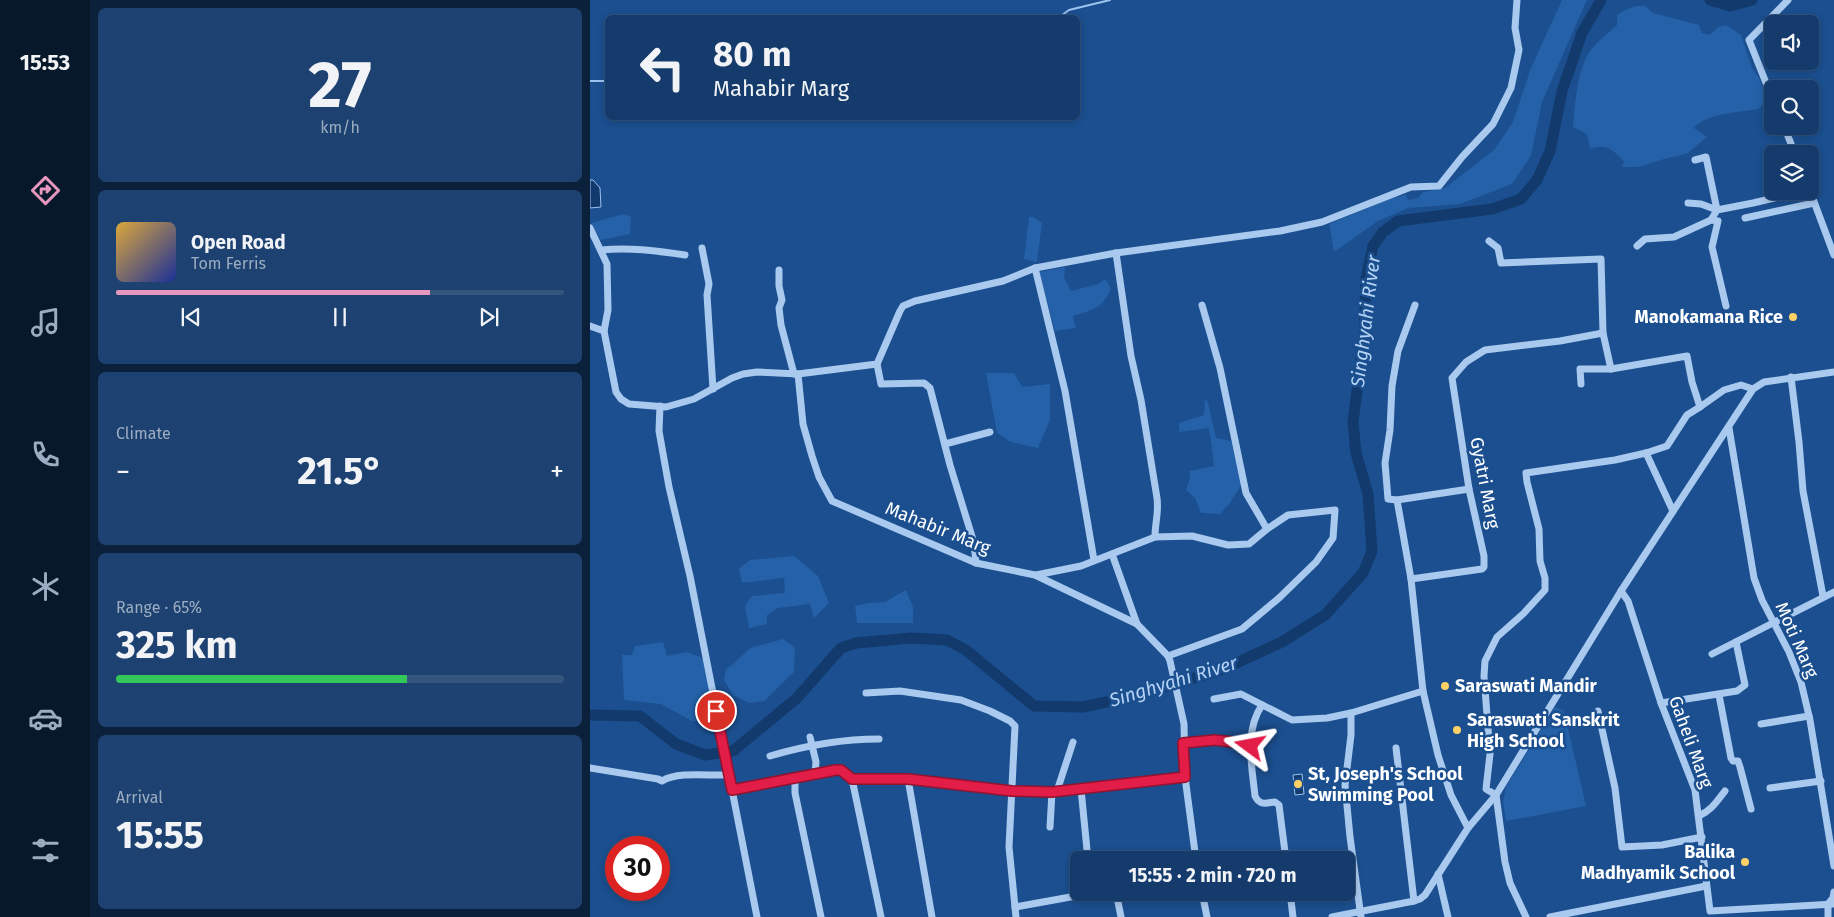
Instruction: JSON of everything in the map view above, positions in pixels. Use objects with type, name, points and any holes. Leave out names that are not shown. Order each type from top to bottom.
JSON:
[{"type":"street","points":[[976,563],[974,543],[930,388],[924,382],[881,384],[877,364],[903,306],[956,291],[1004,281],[1035,268],[1116,253],[1280,231],[1322,222],[1411,187],[1439,186],[1462,156],[1493,124],[1511,88],[1519,50],[1515,28],[1517,0]]},
{"type":"street","points":[[1765,80],[1749,40],[1788,0]]},
{"type":"street","points":[[1695,160],[1706,158],[1717,210],[1714,220],[1712,247],[1726,306]]},
{"type":"street","points":[[1688,203],[1701,204],[1717,210],[1766,200]]},
{"type":"street","points":[[1813,200],[1834,255]]},
{"type":"street","points":[[1745,218],[1814,203]]},
{"type":"street","points":[[1637,246],[1645,238],[1674,237],[1714,220]]},
{"type":"street","points":[[590,228],[607,264],[608,310],[604,331],[616,392],[630,404],[666,406],[684,402],[743,374],[757,372],[796,374],[877,364]]},
{"type":"street","points":[[1489,241],[1498,248],[1502,263],[1601,260],[1603,333],[1611,369]]},
{"type":"street","points":[[601,250],[637,248],[685,255]]},
{"type":"street","points":[[702,248],[709,284],[707,295],[713,389]]},
{"type":"street","points":[[1116,253],[1131,356],[1141,400],[1157,498],[1159,513],[1155,524],[1155,537]]},
{"type":"street","points":[[1035,268],[1065,391],[1094,560]]},
{"type":"street","name":"Mahabir Marg","points":[[779,270],[779,286],[782,300],[780,308],[781,325],[796,374],[804,424],[812,456],[819,477],[832,501],[976,563],[1035,575],[1137,624],[1169,659]]},
{"type":"street","points":[[1202,305],[1220,368],[1246,493],[1260,520],[1267,529]]},
{"type":"street","points":[[1415,305],[1398,351],[1392,386],[1390,430],[1385,463],[1388,499],[1397,500],[1469,489]]},
{"type":"street","points":[[590,326],[604,331]]},
{"type":"street","name":"Gyatri Marg","points":[[1411,579],[1482,569],[1484,567],[1484,556],[1469,489],[1452,378],[1466,362],[1484,350],[1560,341],[1603,333]]},
{"type":"street","points":[[1581,384],[1580,369],[1611,369],[1687,356],[1692,382],[1700,407]]},
{"type":"street","points":[[1332,917],[1360,914],[1420,899],[1425,895],[1468,828],[1496,795],[1621,591],[1753,389],[1764,382],[1834,372]]},
{"type":"street","points":[[1791,377],[1803,492],[1823,596]]},
{"type":"street","points":[[1526,917],[1510,883],[1505,862],[1496,795],[1486,788],[1490,754],[1484,676],[1485,661],[1497,637],[1524,613],[1545,590],[1545,578],[1540,561],[1539,529],[1526,482],[1526,472],[1614,460],[1668,446],[1687,415],[1724,390],[1741,385],[1753,389]]},
{"type":"street","points":[[660,406],[659,431],[690,576],[757,917]]},
{"type":"street","name":"Moti Marg","points":[[1729,428],[1754,578],[1762,600],[1789,652],[1801,682],[1809,716],[1834,866]]},
{"type":"street","points":[[946,444],[990,432]]},
{"type":"street","points":[[1646,453],[1673,511]]},
{"type":"street","points":[[1397,500],[1411,579],[1423,691],[1438,755],[1451,796],[1468,828]]},
{"type":"street","points":[[1035,575],[1081,566],[1155,537],[1192,536],[1228,545],[1249,544],[1288,515],[1335,510],[1333,538],[1316,562],[1279,598],[1242,628],[1169,659],[1184,724],[1185,777],[1195,851]]},
{"type":"street","points":[[1112,554],[1137,624]]},
{"type":"street","name":"Gaheli Marg","points":[[1621,591],[1628,601],[1661,703],[1695,790],[1710,914],[1831,904]]},
{"type":"street","points":[[1712,654],[1834,592]]},
{"type":"street","points":[[1661,703],[1719,695],[1743,688],[1745,684],[1736,642]]},
{"type":"street","points":[[866,693],[900,691],[961,700],[977,705],[1010,721],[1015,726],[1009,847],[1016,917]]},
{"type":"street","points":[[1214,698],[1241,694],[1292,720],[1328,718],[1351,713],[1423,691]]},
{"type":"street","points":[[1719,695],[1731,758],[1733,761],[1738,761],[1751,809]]},
{"type":"street","points":[[1262,705],[1256,714],[1252,726],[1250,744],[1255,796],[1258,802],[1262,804],[1275,802],[1278,805],[1285,851]]},
{"type":"street","points":[[1598,712],[1615,788],[1622,847],[1662,845],[1702,837]]},
{"type":"street","points":[[1351,713],[1351,735],[1345,786],[1360,914]]},
{"type":"street","points":[[1761,724],[1809,716]]},
{"type":"street","points":[[810,737],[816,762],[815,774]]},
{"type":"street","points":[[770,756],[791,750],[856,739],[879,738]]},
{"type":"street","points":[[1183,743],[1215,740],[1250,744]]},
{"type":"street","points":[[1050,827],[1055,791],[1073,742]]},
{"type":"street","points":[[1396,748],[1414,900]]},
{"type":"street","points":[[590,768],[662,781],[682,776],[728,773]]},
{"type":"street","points":[[732,790],[841,770],[852,779],[882,917]]},
{"type":"street","points":[[852,779],[908,779],[1012,791],[1055,791],[1185,777]]},
{"type":"street","points":[[794,778],[795,793],[821,917]]},
{"type":"street","points":[[908,779],[932,917]]},
{"type":"street","points":[[1770,788],[1820,780]]},
{"type":"street","points":[[1081,789],[1087,851]]},
{"type":"street","points":[[1699,816],[1708,812],[1716,805],[1725,791]]},
{"type":"street","points":[[1438,874],[1448,917]]},
{"type":"street","points":[[1550,917],[1706,886]]},
{"type":"street","points":[[1828,917],[1834,892]]},
{"type":"street","points":[[1015,907],[1070,897]]},
{"type":"street","points":[[1118,901],[1121,917]]},
{"type":"street","points":[[1204,901],[1207,917]]},
{"type":"street","points":[[1291,901],[1293,917]]},
{"type":"shaded area","points":[[1562,0],[1587,0],[1542,102],[1531,156],[1512,184],[1460,204],[1408,208],[1378,221],[1334,252],[1329,224],[1392,198],[1406,195],[1408,200],[1418,198],[1423,192],[1445,188],[1494,150],[1513,122],[1531,68]]},
{"type":"shaded area","points":[[1636,6],[1645,6],[1653,13],[1699,25],[1702,33],[1710,35],[1718,27],[1726,25],[1741,35],[1752,68],[1759,78],[1764,91],[1764,103],[1759,109],[1724,114],[1707,119],[1694,128],[1707,137],[1688,153],[1639,167],[1622,167],[1624,161],[1605,147],[1590,149],[1587,134],[1573,127],[1576,93],[1582,68],[1591,50],[1617,25],[1617,15]]},
{"type":"shaded area","points":[[590,180],[593,180],[600,188],[601,207],[590,208]]},
{"type":"shaded area","points":[[623,214],[631,217],[630,234],[601,240],[591,223]]},
{"type":"shaded area","points":[[1029,217],[1033,217],[1042,223],[1037,262],[1024,259]]},
{"type":"shaded area","points":[[1065,267],[1064,277],[1071,291],[1098,284],[1106,279],[1111,289],[1108,296],[1096,308],[1073,316],[1076,328],[1055,331],[1039,272]]},
{"type":"shaded area","points":[[986,373],[1014,373],[1022,387],[1050,384],[1050,420],[1038,448],[1011,442],[997,433]]},
{"type":"shaded area","points":[[1205,398],[1208,403],[1216,438],[1231,441],[1242,484],[1230,503],[1220,514],[1201,513],[1195,498],[1186,490],[1190,478],[1189,471],[1214,466],[1209,428],[1179,432],[1179,423],[1204,415]]},
{"type":"shaded area","points":[[794,556],[818,576],[829,603],[814,618],[810,604],[778,608],[767,615],[767,624],[749,628],[745,606],[752,596],[785,593],[784,578],[742,583],[739,569],[750,560]]},
{"type":"shaded area","points":[[906,590],[913,607],[913,623],[857,623],[855,606],[885,602]]},
{"type":"shaded area","points":[[783,639],[795,648],[794,672],[764,701],[749,703],[733,695],[724,680],[726,669],[750,648]]},
{"type":"shaded area","points":[[663,642],[667,656],[687,652],[705,659],[708,700],[703,715],[698,721],[692,721],[661,704],[624,700],[622,655],[632,655],[635,646]]},
{"type":"shaded area","points":[[1555,707],[1564,711],[1586,806],[1506,821],[1503,802],[1506,787]]},
{"type":"shaded area","name":"St, Joseph's School Swimming Pool","points":[[1302,774],[1304,794],[1295,795],[1293,775]]},
{"type":"waterway","points":[[1062,15],[1069,10],[1110,0]]},
{"type":"waterway","name":"Singhyahi River","points":[[590,715],[640,716],[676,744],[705,755],[733,751],[797,698],[841,648],[856,643],[911,638],[947,640],[966,650],[1034,706],[1083,707],[1139,695],[1221,670],[1282,642],[1325,615],[1363,573],[1372,551],[1368,494],[1356,453],[1353,422],[1364,336],[1366,279],[1373,246],[1383,232],[1398,221],[1492,209],[1521,199],[1537,180],[1550,151],[1562,91],[1582,33],[1601,0]]},
{"type":"waterway","name":"Singhyahi River","points":[[1710,0],[1730,6],[1752,0]]},
{"type":"waterway","points":[[590,81],[605,81]]},
{"type":"place","name":"Manokamana Rice","points":[[1793,317]]},
{"type":"place","name":"Saraswati Mandir","points":[[1445,686]]},
{"type":"place","name":"Saraswati Sanskrit High School","points":[[1457,730]]},
{"type":"place","name":"St, Joseph's School Swimming Pool","points":[[1298,784]]},
{"type":"place","name":"Balika Madhyamik School","points":[[1745,862]]},
{"type":"route","points":[[716,711],[732,790],[841,770],[852,779],[908,779],[1012,791],[1052,792],[1185,777],[1183,743],[1215,740],[1250,744],[1250,746]]}]
